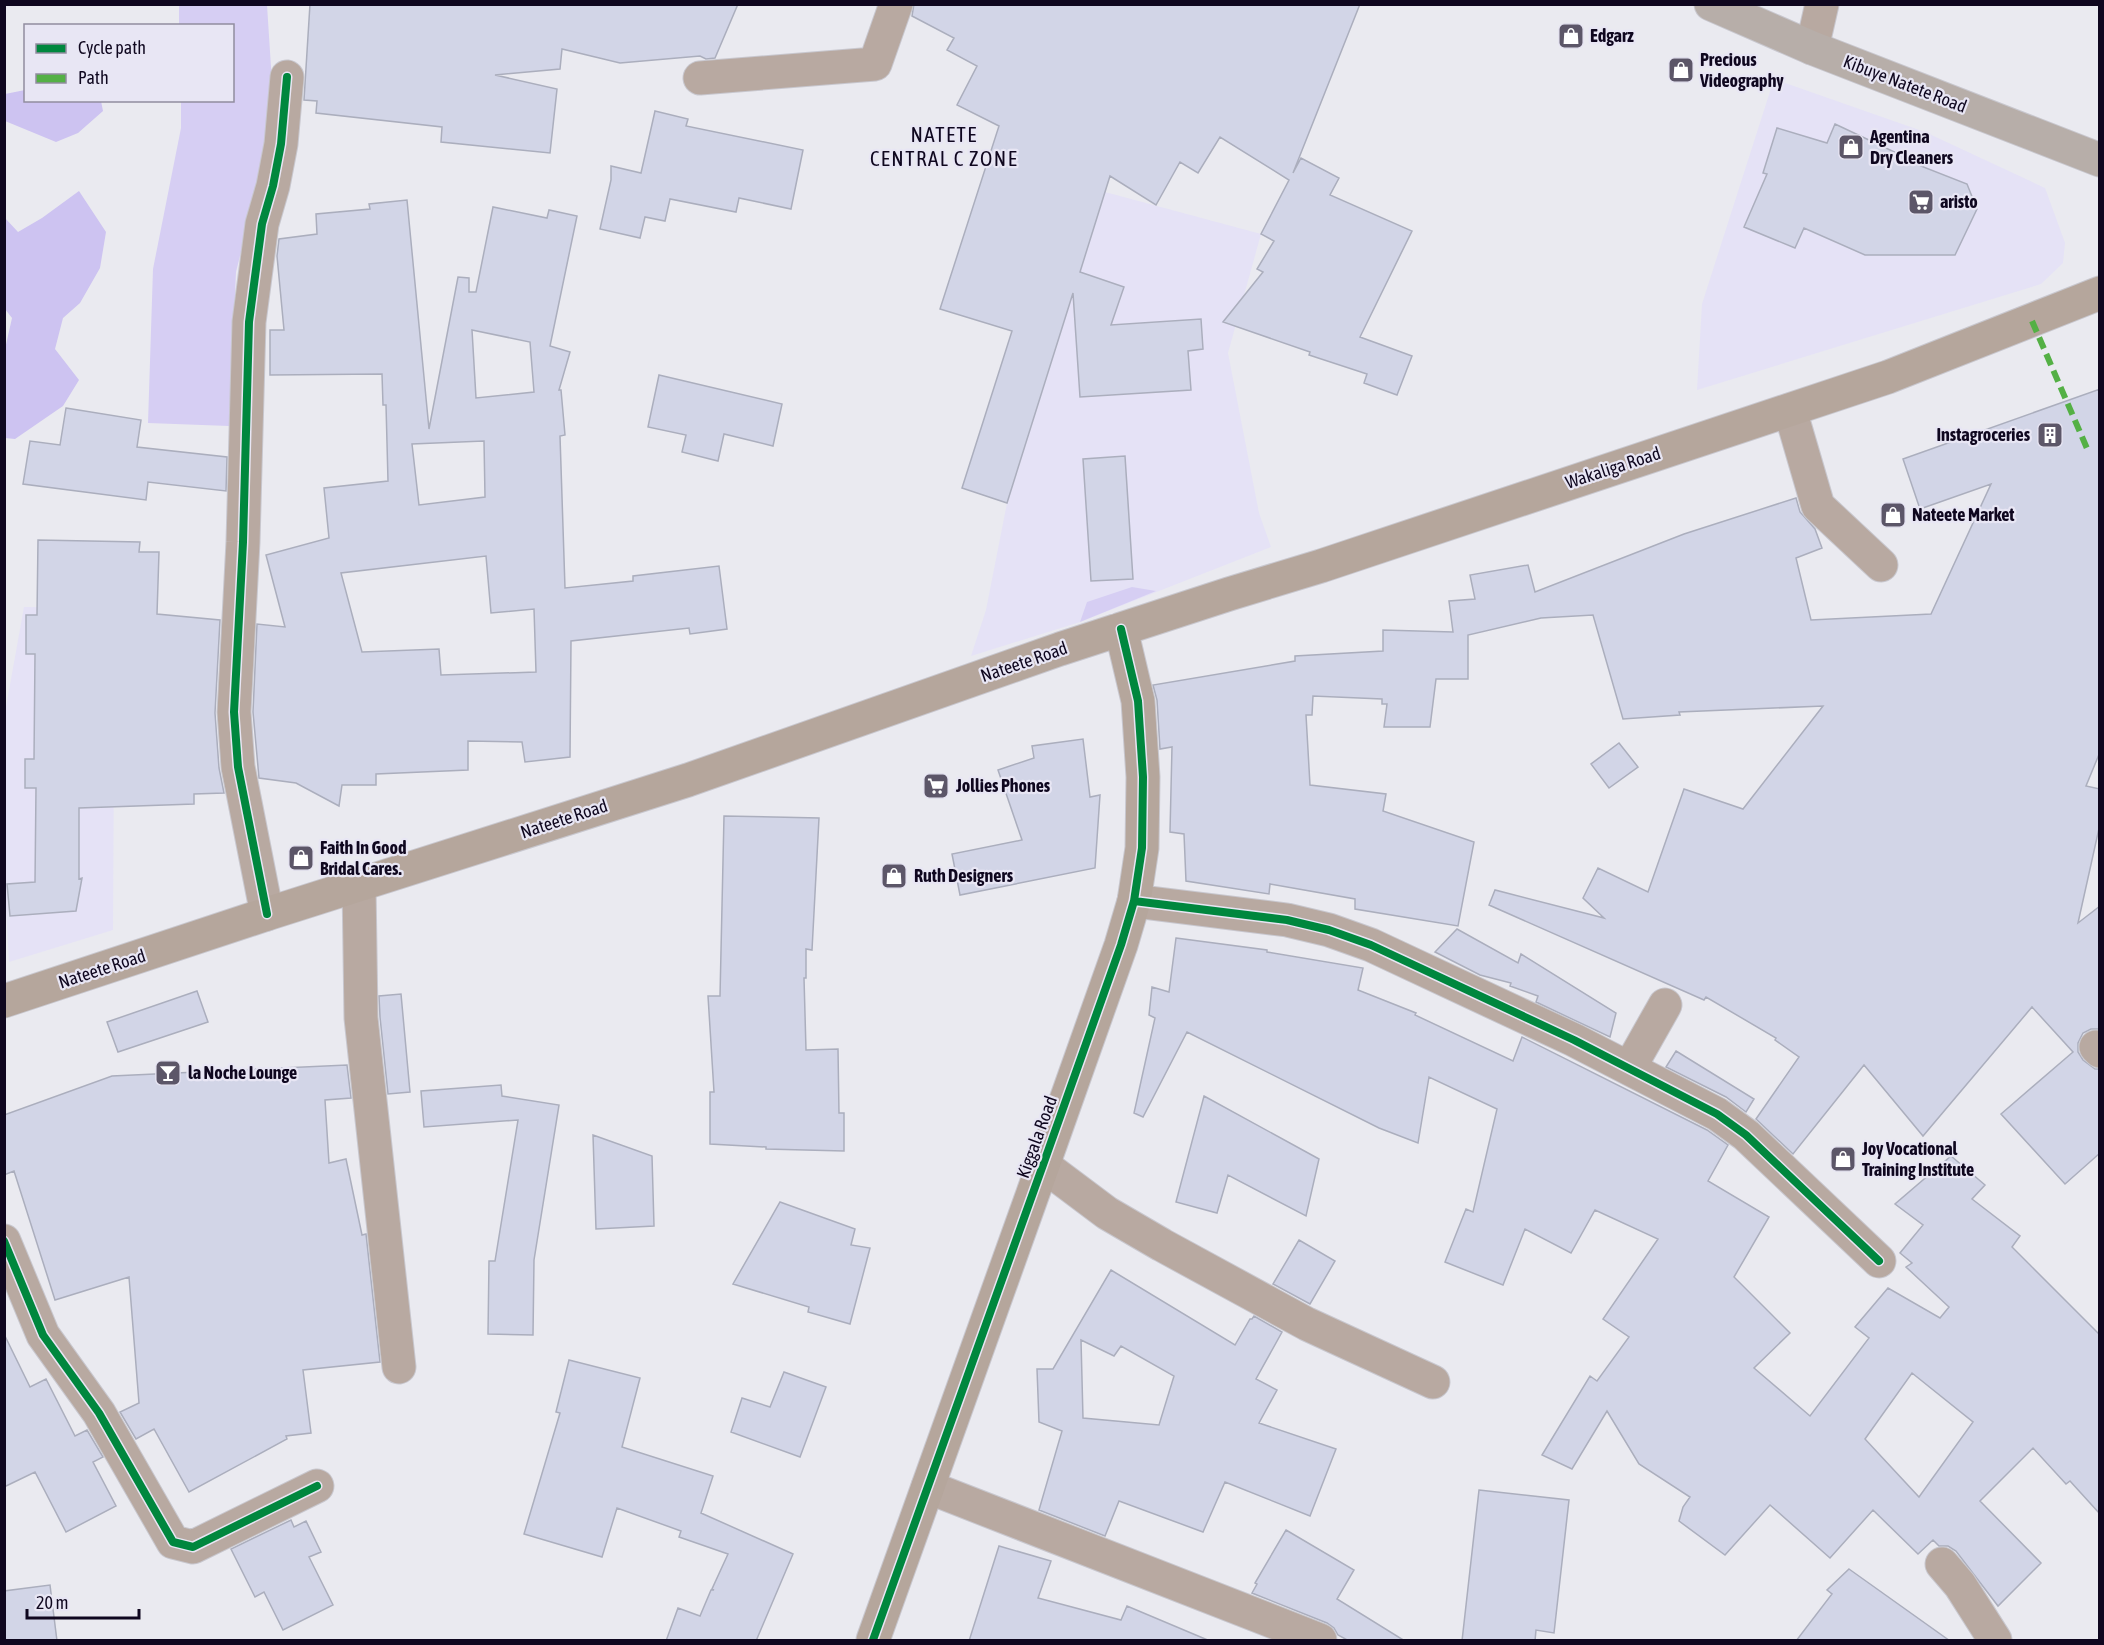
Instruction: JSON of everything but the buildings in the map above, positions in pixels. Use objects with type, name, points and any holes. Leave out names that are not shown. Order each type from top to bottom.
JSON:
[{"type":"main road","name":"Kibuye Natete Road","points":[[1711,4],[1812,48],[2100,160]]},
{"type":"main road","name":"Wakaliga Road","points":[[1121,629],[1321,566],[1888,377],[2100,293]]},
{"type":"main road","name":"Nateete Road","points":[[4,1001],[267,914],[688,780],[1121,629]]},
{"type":"main road","name":"Kiggala Road","points":[[873,1641],[1121,945],[1134,901],[1142,848],[1143,777],[1138,701],[1121,629]]},
{"type":"street","points":[[700,78],[875,64],[896,4]]},
{"type":"street","points":[[1812,48],[1822,4]]},
{"type":"street","points":[[267,914],[238,767],[234,712],[243,542],[249,322],[262,224],[273,186],[281,144],[287,77]]},
{"type":"street","points":[[1790,410],[1818,506],[1881,565]]},
{"type":"street","points":[[359,885],[361,1018],[399,1367]]},
{"type":"street","points":[[1134,901],[1287,920],[1329,930],[1371,945],[1630,1067],[1718,1114],[1746,1135],[1878,1261]]},
{"type":"street","points":[[1630,1067],[1665,1005]]},
{"type":"street","points":[[1043,1165],[1107,1213],[1162,1245],[1307,1323],[1433,1382]]},
{"type":"street","points":[[4,1241],[43,1335],[99,1413],[173,1542],[193,1547],[317,1486]]},
{"type":"street","points":[[928,1487],[1320,1641]]},
{"type":"street","points":[[1942,1564],[1960,1585],[1995,1641]]},
{"type":"shaded area","points":[[179,5],[267,5],[273,98],[269,163],[249,220],[236,272],[229,426],[148,423],[153,269],[181,128],[181,102],[234,102],[234,24],[179,24]]},
{"type":"shaded area","points":[[1774,79],[1925,132],[2045,188],[2065,243],[2063,263],[2041,284],[1697,390],[1702,304]]},
{"type":"shaded area","points":[[24,90],[24,102],[101,102],[103,111],[78,133],[56,142],[5,121],[5,94]]},
{"type":"shaded area","points":[[79,191],[106,232],[100,268],[80,303],[63,318],[55,349],[79,380],[63,406],[15,439],[5,438],[5,349],[12,318],[5,309],[5,218],[18,232]]},
{"type":"shaded area","points":[[1105,192],[1261,234],[1228,353],[1259,513],[1271,547],[1080,622],[971,656],[986,610],[1007,503]]},
{"type":"shaded area","points":[[1132,587],[1156,591],[1080,622],[1087,602]]},
{"type":"shaded area","points":[[24,607],[124,608],[114,744],[113,930],[9,962],[4,876],[4,718]]},
{"type":"marked path","points":[[2032,321],[2089,453]]},
{"type":"cycle path","points":[[267,914],[238,767],[234,712],[243,542],[249,322],[262,224],[273,186],[281,144],[287,77]]},
{"type":"cycle path","points":[[873,1640],[1121,945],[1134,901],[1142,848],[1143,777],[1138,701],[1121,629]]},
{"type":"cycle path","points":[[1134,901],[1287,920],[1329,930],[1371,945],[1574,1040],[1717,1114],[1746,1135],[1879,1261]]},
{"type":"cycle path","points":[[4,1241],[43,1335],[99,1413],[173,1542],[193,1547],[317,1486]]},
{"type":"place","name":"Edgarz","points":[[1571,36]]},
{"type":"place","name":"Precious Videography","points":[[1681,70]]},
{"type":"place","name":"Agentina Dry Cleaners","points":[[1851,147]]},
{"type":"place","name":"aristo","points":[[1921,202]]},
{"type":"place","name":"Instagroceries","points":[[2050,435]]},
{"type":"place","name":"Nateete Market","points":[[1893,515]]},
{"type":"place","name":"Jollies Phones","points":[[936,786]]},
{"type":"place","name":"Faith In Good Bridal Cares.","points":[[301,858]]},
{"type":"place","name":"Ruth Designers","points":[[894,876]]},
{"type":"place","name":"la Noche Lounge","points":[[168,1073]]},
{"type":"place","name":"Joy Vocational Training Institute","points":[[1843,1159]]},
{"type":"district","name":"NATETE CENTRAL C ZONE","points":[[944,147]]}]
